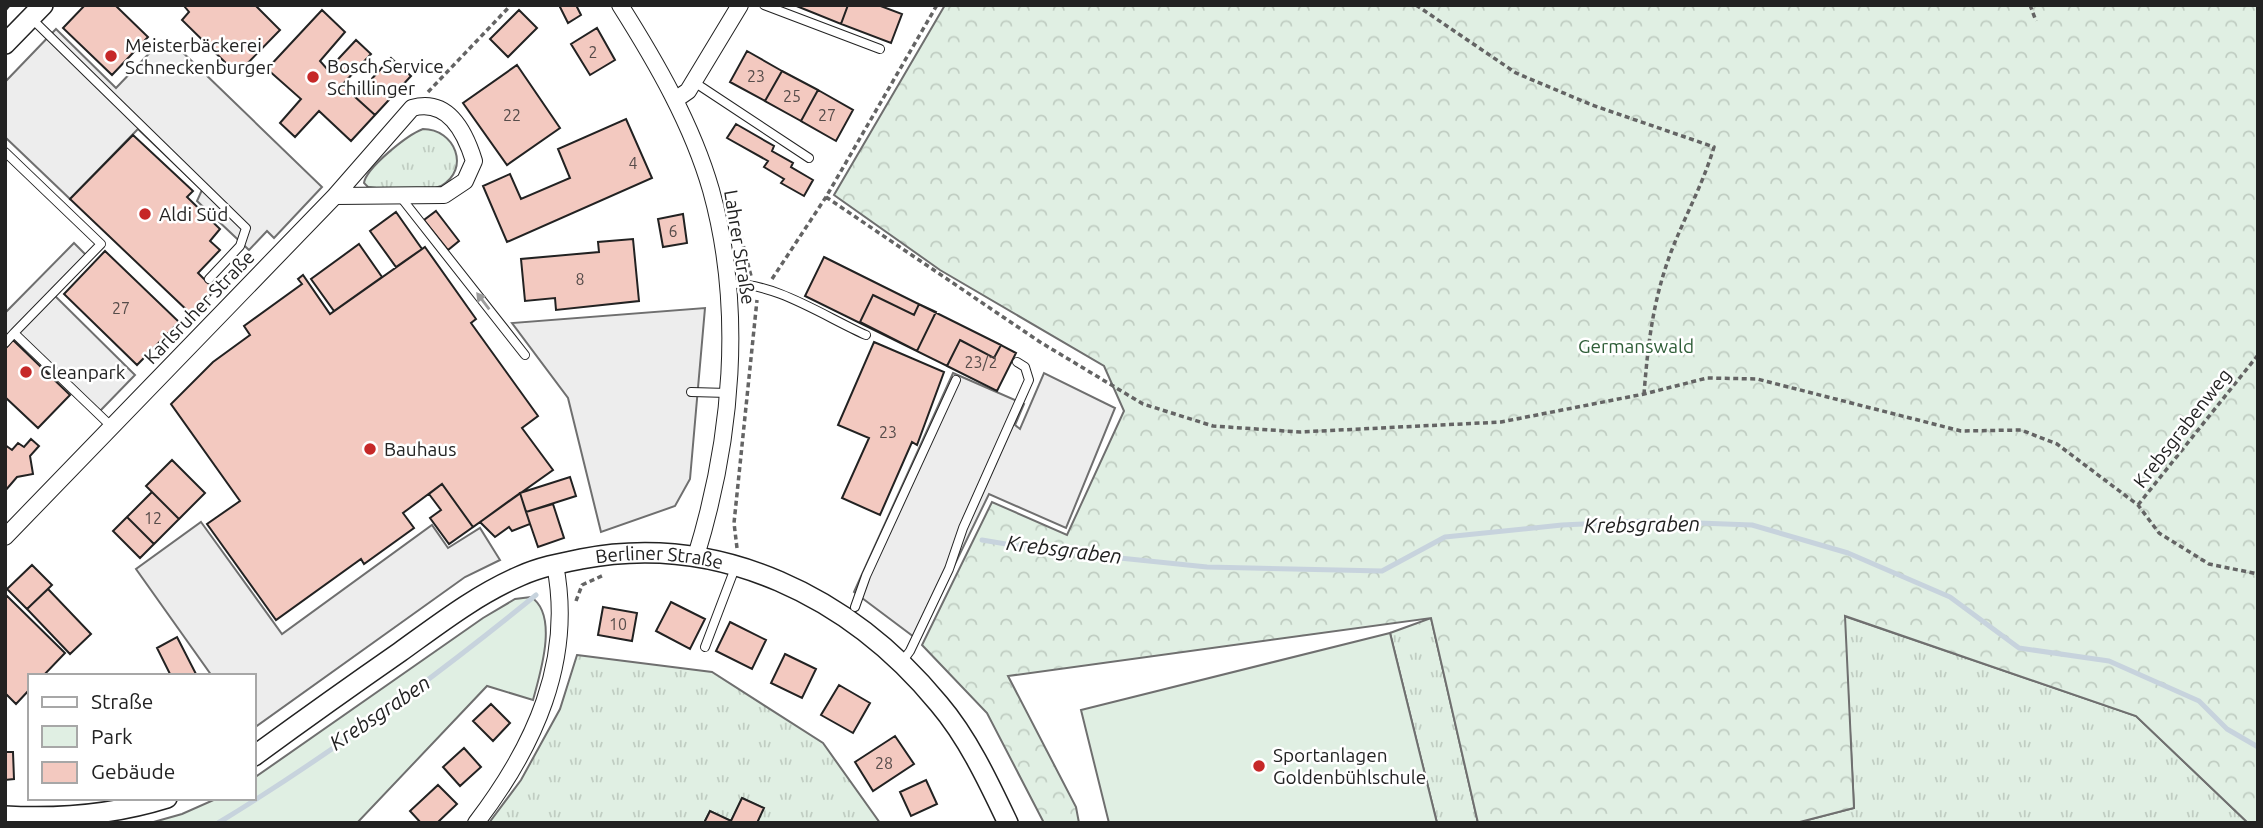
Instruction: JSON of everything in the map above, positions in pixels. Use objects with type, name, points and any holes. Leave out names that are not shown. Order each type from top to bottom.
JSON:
[{"type":"street","name":"Lahrer Straße","points":[[620,5],[675,100],[711,189],[728,284],[732,334],[728,393],[707,516],[696,556]]},
{"type":"street","points":[[675,100],[688,91],[740,5]]},
{"type":"street","points":[[5,44],[37,12]]},
{"type":"street","points":[[335,196],[398,193],[444,195],[465,181],[474,161],[466,135],[449,114],[433,107],[412,108]]},
{"type":"street","name":"Karlsruher Straße","points":[[5,537],[335,196],[412,108]]},
{"type":"street","name":"Berliner Straße","points":[[256,755],[469,602],[519,576],[555,565],[622,553],[667,552],[736,557],[858,625],[901,663],[941,706],[989,783],[1009,823]]},
{"type":"street","points":[[476,823],[519,758],[543,707],[554,671],[562,621],[555,565]]},
{"type":"street","points":[[5,816],[35,817],[97,812],[157,800]]},
{"type":"lane","points":[[764,5],[880,49]]},
{"type":"lane","points":[[37,12],[246,228],[240,246],[209,279]]},
{"type":"lane","points":[[694,82],[810,158]]},
{"type":"lane","points":[[5,152],[101,244],[5,343]]},
{"type":"lane","points":[[398,193],[525,355]]},
{"type":"lane","points":[[728,284],[746,283],[765,289],[866,335]]},
{"type":"lane","points":[[15,333],[113,428]]},
{"type":"lane","points":[[901,663],[910,651],[949,569],[963,528],[1029,380],[1025,368],[1017,362]]},
{"type":"lane","points":[[855,607],[923,452],[945,415],[956,380]]},
{"type":"lane","points":[[691,392],[728,393]]},
{"type":"lane","points":[[923,452],[933,456]]},
{"type":"lane","points":[[902,499],[911,503]]},
{"type":"lane","points":[[705,647],[736,557]]},
{"type":"path","points":[[412,108],[510,5]]},
{"type":"path","points":[[736,557],[734,523],[754,357],[756,302],[826,197],[937,5]]},
{"type":"path","points":[[1416,5],[1516,73],[1592,104],[1714,147],[1704,181],[1671,252],[1649,322],[1644,394]]},
{"type":"path","points":[[2030,5],[2036,21]]},
{"type":"path","points":[[826,197],[1041,342],[1143,404],[1213,426],[1300,432],[1501,422],[1644,394],[1707,378],[1757,379],[1961,431],[2021,430],[2057,444],[2138,505]]},
{"type":"path","name":"Krebsgrabenweg","points":[[2258,355],[2138,505],[2159,533],[2209,564],[2258,574]]},
{"type":"path","points":[[575,603],[582,586]]},
{"type":"green space","name":"Germanswald","points":[[945,5],[2258,5],[2258,823],[2248,823],[2136,716],[1845,616],[1854,808],[1796,823],[1478,823],[1431,618],[1008,676],[1076,807],[1079,823],[1044,823],[987,713],[922,645],[992,502],[1067,535],[1124,411],[1104,366],[940,270],[834,195]]},
{"type":"green space","points":[[423,129],[444,136],[451,143],[457,160],[450,179],[435,188],[416,190],[368,187],[364,183],[372,169],[388,153]]},
{"type":"green space","points":[[531,597],[544,617],[545,646],[533,700],[487,686],[357,823],[150,823],[182,814],[214,800],[256,800],[256,777],[483,618],[515,599]]},
{"type":"green space","points":[[1844,616],[2136,716],[2248,823],[1796,823],[1854,808]]},
{"type":"green space","points":[[1431,618],[1478,823],[1437,823],[1390,633]]},
{"type":"green space","name":"Sportanlagen Goldenbühlschule","points":[[1390,633],[1437,823],[1109,823],[1081,710]]},
{"type":"green space","points":[[577,655],[712,672],[823,743],[880,823],[757,823],[763,808],[742,798],[731,821],[710,811],[704,823],[489,823],[521,780],[560,709]]},
{"type":"shaded area","points":[[56,29],[116,88],[161,41],[169,49],[174,44],[322,187],[274,238],[267,231],[249,250],[197,201],[202,190],[138,129],[70,199],[5,137],[5,82]]},
{"type":"shaded area","points":[[74,243],[86,255],[50,291],[135,375],[99,412],[15,329],[5,338],[5,313]]},
{"type":"shaded area","points":[[705,308],[690,479],[675,506],[601,532],[568,398],[512,323]]},
{"type":"shaded area","points":[[953,373],[1024,404],[1015,425],[1020,429],[1044,373],[1115,408],[1066,528],[989,494],[918,640],[854,592]]},
{"type":"shaded area","points":[[201,522],[282,634],[432,525],[448,548],[480,528],[500,560],[465,577],[256,727],[256,674],[211,674],[136,569]]},
{"type":"building","name":"Meisterbäckerei Schneckenburger","points":[[85,5],[115,5],[148,37],[112,75],[63,28]]},
{"type":"building","points":[[255,5],[280,30],[237,74],[182,20],[189,12],[185,7]]},
{"type":"building","points":[[559,5],[576,5],[581,15],[568,23]]},
{"type":"building","points":[[794,5],[848,5],[841,24]]},
{"type":"building","points":[[848,5],[878,5],[902,14],[891,43],[841,24]]},
{"type":"building","name":"Bosch Service Schillinger","points":[[322,10],[345,32],[320,61],[328,70],[356,40],[371,54],[342,85],[375,115],[351,141],[319,111],[295,137],[280,123],[301,99],[267,69]]},
{"type":"building","points":[[519,10],[537,28],[508,57],[490,39]]},
{"type":"building","points":[[597,28],[615,60],[590,75],[571,44]]},
{"type":"building","points":[[747,51],[782,71],[765,101],[730,82]]},
{"type":"building","points":[[391,58],[411,76],[375,115],[355,97]]},
{"type":"building","points":[[517,65],[560,128],[507,165],[463,103]]},
{"type":"building","points":[[782,71],[818,90],[801,121],[765,101]]},
{"type":"building","points":[[818,90],[853,110],[836,141],[801,121]]},
{"type":"building","points":[[626,119],[652,178],[507,242],[483,186],[510,174],[521,199],[570,178],[558,149]]},
{"type":"building","points":[[736,124],[774,146],[772,151],[793,163],[791,167],[813,180],[804,196],[781,183],[784,179],[764,167],[768,161],[727,138]]},
{"type":"building","name":"Aldi Süd","points":[[133,135],[193,191],[187,197],[220,229],[210,241],[220,250],[198,273],[215,290],[192,315],[70,199]]},
{"type":"building","points":[[436,211],[459,241],[448,250],[424,220]]},
{"type":"building","points":[[396,212],[422,249],[396,267],[370,231]]},
{"type":"building","points":[[683,214],[687,243],[663,247],[658,219]]},
{"type":"building","points":[[633,239],[639,301],[556,310],[555,298],[525,301],[521,259],[599,252],[598,242]]},
{"type":"building","points":[[359,244],[382,277],[334,311],[311,279]]},
{"type":"building","name":"Bauhaus","points":[[425,247],[476,319],[471,323],[538,416],[522,428],[553,470],[473,527],[442,484],[403,513],[414,528],[364,564],[361,559],[276,620],[207,524],[240,501],[171,404],[213,362],[250,335],[244,326],[302,284],[298,279],[303,275],[330,314]]},
{"type":"building","points":[[105,251],[179,322],[137,365],[64,294]]},
{"type":"building","points":[[824,257],[1001,345],[994,358],[960,340],[947,366],[805,296]]},
{"type":"building","points":[[873,295],[914,315],[919,304],[936,312],[917,351],[860,322]]},
{"type":"building","name":"Cleanpark","points":[[13,340],[70,395],[38,428],[5,397],[5,349]]},
{"type":"building","points":[[960,340],[994,358],[1001,345],[1016,353],[997,391],[947,366]]},
{"type":"building","points":[[874,342],[944,372],[917,445],[912,442],[880,515],[842,498],[869,438],[838,425]]},
{"type":"building","points":[[31,439],[39,446],[30,456],[33,474],[17,477],[5,491],[5,445],[12,450],[18,443],[24,447]]},
{"type":"building","points":[[172,460],[205,493],[179,519],[146,486]]},
{"type":"building","points":[[570,477],[576,496],[526,512],[520,493]]},
{"type":"building","points":[[442,484],[473,527],[449,544],[430,518],[441,510],[429,494]]},
{"type":"building","points":[[152,492],[179,519],[154,544],[127,517]]},
{"type":"building","points":[[520,493],[530,524],[512,531],[509,527],[495,537],[480,522]]},
{"type":"building","points":[[553,504],[564,538],[538,547],[526,512]]},
{"type":"building","points":[[127,517],[154,544],[140,558],[113,531]]},
{"type":"building","points":[[32,565],[52,585],[27,609],[7,589]]},
{"type":"building","points":[[48,589],[91,634],[70,654],[27,609]]},
{"type":"building","points":[[6,595],[65,653],[45,674],[28,674],[28,691],[16,704],[5,693]]},
{"type":"building","points":[[671,602],[705,619],[690,649],[656,631]]},
{"type":"building","points":[[603,607],[637,613],[632,641],[598,635]]},
{"type":"building","points":[[730,622],[766,640],[752,669],[716,651]]},
{"type":"building","points":[[177,637],[196,674],[170,674],[157,648]]},
{"type":"building","points":[[785,654],[816,669],[802,698],[771,683]]},
{"type":"building","points":[[839,685],[870,703],[853,733],[821,715]]},
{"type":"building","points":[[491,704],[510,723],[493,741],[473,721]]},
{"type":"building","points":[[895,736],[914,764],[873,791],[855,762]]},
{"type":"building","points":[[464,748],[481,767],[460,786],[443,767]]},
{"type":"building","points":[[5,752],[13,752],[14,779],[5,780]]},
{"type":"building","points":[[926,780],[937,804],[911,816],[900,792]]},
{"type":"building","points":[[438,785],[457,804],[437,823],[421,823],[410,811]]},
{"type":"building","points":[[742,798],[764,808],[757,823],[704,823],[710,811],[731,821]]},
{"type":"waterway","name":"Krebsgraben","points":[[982,540],[1042,550],[1207,567],[1382,571],[1445,537],[1562,525],[1645,521],[1752,525],[1848,553],[1950,597],[2019,648],[2109,661],[2199,701],[2227,729],[2258,747]]},
{"type":"waterway","name":"Krebsgraben","points":[[256,799],[381,714],[536,595]]},
{"type":"waterway","name":"Krebsgraben","points":[[218,823],[255,800]]},
{"type":"fence","points":[[5,11],[10,5]]},
{"type":"place","name":"Meisterbäckerei Schneckenburger","points":[[111,56]]},
{"type":"place","name":"Bosch Service Schillinger","points":[[313,77]]},
{"type":"place","name":"Aldi Süd","points":[[145,214]]},
{"type":"place","name":"Cleanpark","points":[[26,372]]},
{"type":"place","name":"Bauhaus","points":[[370,449]]},
{"type":"place","name":"Sportanlagen Goldenbühlschule","points":[[1259,766]]}]
